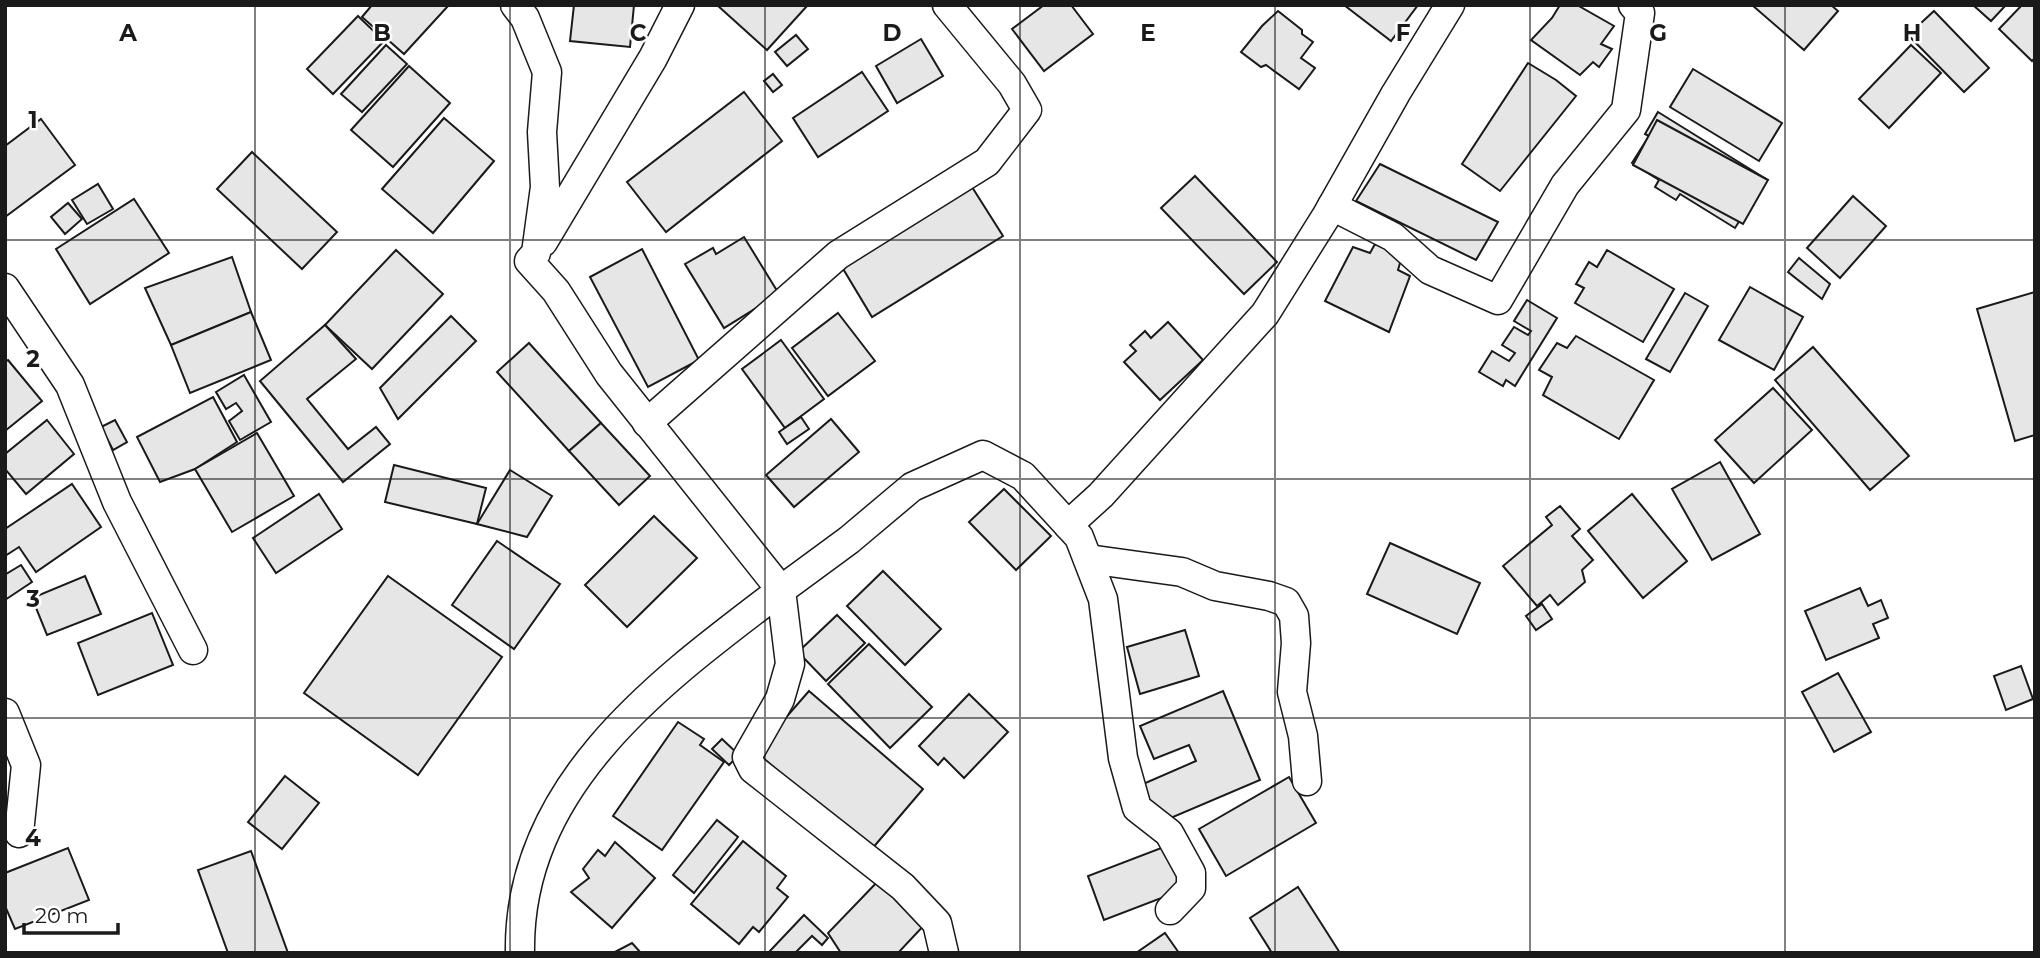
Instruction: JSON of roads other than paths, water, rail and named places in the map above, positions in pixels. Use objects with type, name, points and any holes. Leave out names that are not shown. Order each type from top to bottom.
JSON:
[{"type":"street","points":[[515,5],[526,18],[547,72],[542,132],[545,187],[536,253]]},
{"type":"street","points":[[680,5],[653,58],[529,261],[556,291],[609,374],[781,590],[790,664],[780,699],[747,757],[753,769],[903,887],[937,923],[944,953]]},
{"type":"street","points":[[647,423],[838,255],[987,162],[1027,110],[1012,84],[947,5]]},
{"type":"street","points":[[1068,525],[1101,495],[1265,314],[1450,5]]},
{"type":"street","points":[[1332,206],[1394,237],[1430,270],[1499,300],[1565,185],[1626,110],[1640,13],[1633,5]]},
{"type":"street","points":[[5,288],[70,385],[117,502],[193,650]]},
{"type":"street","points":[[520,953],[519,934],[533,859],[568,787],[621,724],[682,665],[849,540],[912,487],[983,455],[1023,476],[1079,537],[1104,599],[1123,758],[1137,808],[1170,833],[1191,873],[1191,888],[1170,909]]},
{"type":"street","points":[[1088,559],[1182,572],[1215,586],[1269,596],[1286,602],[1294,616],[1296,643],[1292,692],[1303,736],[1307,781]]},
{"type":"street","points":[[5,713],[26,765],[19,833]]}]
